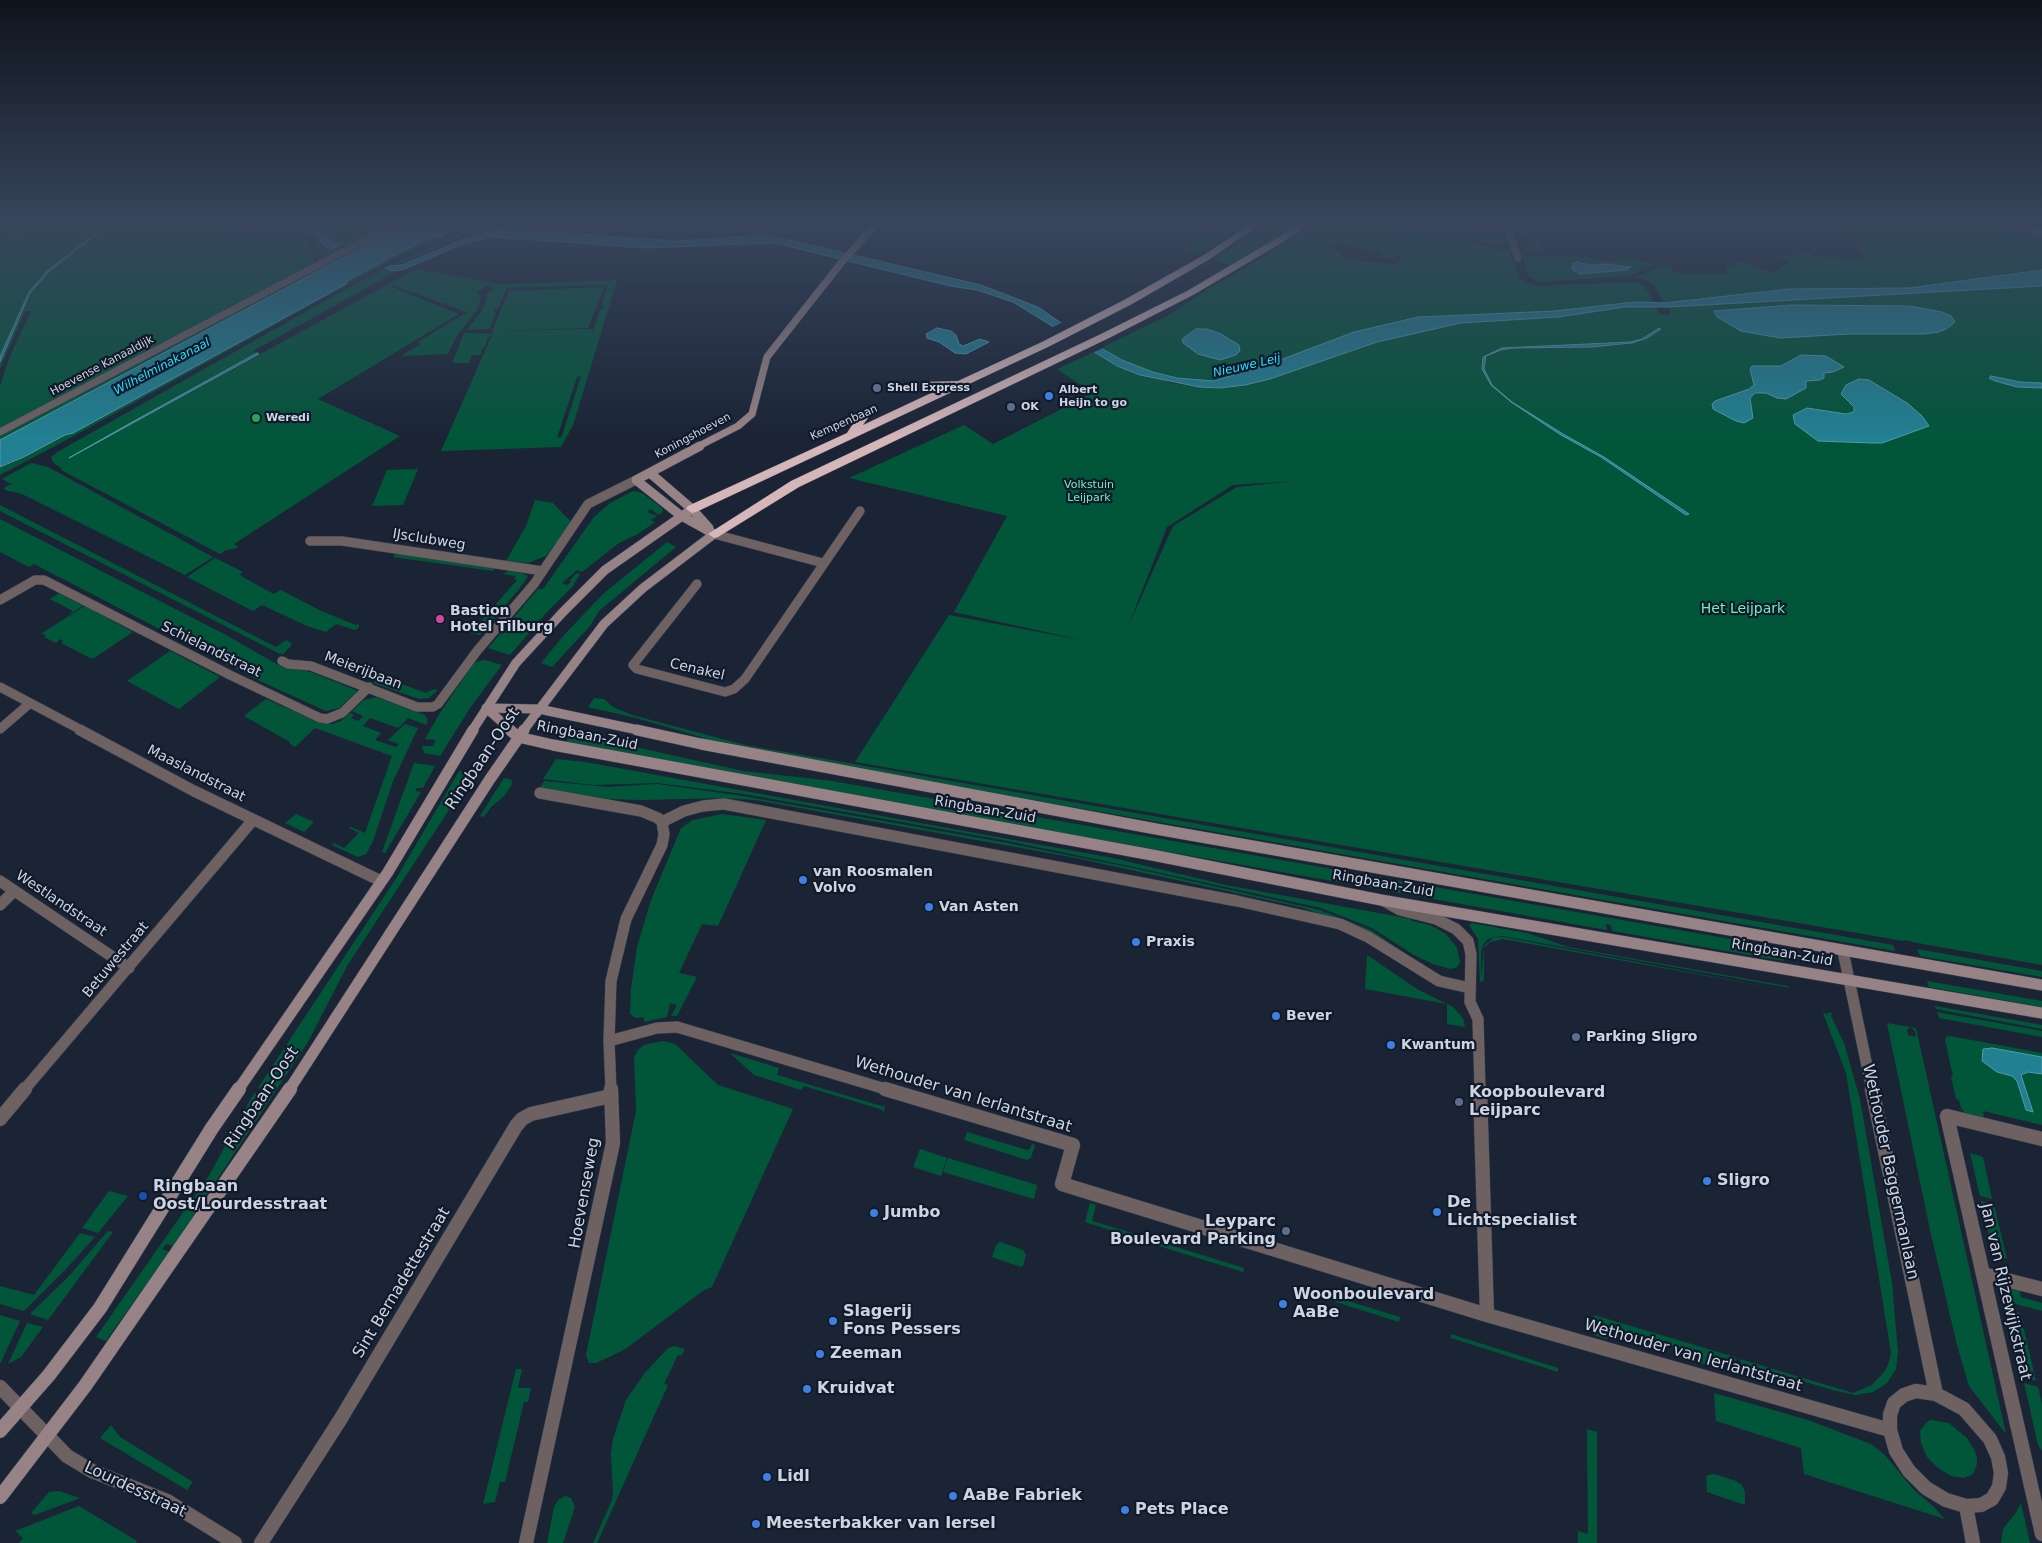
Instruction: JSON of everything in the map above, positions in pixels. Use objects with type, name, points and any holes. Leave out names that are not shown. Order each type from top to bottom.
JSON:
[{"type":"highway","name":"Kempenbaan","points":[[692,509],[1046,344],[1140,294]]},
{"type":"highway","points":[[714,534],[795,484],[1105,336],[1185,294]]},
{"type":"highway","points":[[1044,373],[1054,360]]},
{"type":"highway","points":[[928,384],[961,384]]},
{"type":"highway","points":[[944,413],[968,410]]},
{"type":"highway","points":[[849,437],[864,415]]},
{"type":"main road","name":"Koningshoeven","points":[[636,480],[738,426],[752,414],[767,357],[817,294]]},
{"type":"main road","name":"Koningshoeven","points":[[650,473],[692,509],[714,534]]},
{"type":"main road","points":[[539,709],[604,624],[643,588],[714,534],[680,515],[636,480]]},
{"type":"main road","name":"Kempenbaan","points":[[486,708],[516,663],[562,612],[606,570],[680,515],[692,509]]},
{"type":"main road","name":"Ringbaan-Zuid","points":[[486,708],[539,709],[711,745],[1146,827],[2042,985]]},
{"type":"main road","name":"Ringbaan-Zuid","points":[[486,708],[518,737],[1381,900],[2042,1013]]},
{"type":"main road","name":"Ringbaan-Oost","points":[[0,1431],[19,1407],[50,1375],[100,1308],[212,1128],[381,882],[455,764],[486,708]]},
{"type":"main road","name":"Ringbaan-Oost","points":[[0,1497],[27,1464],[84,1386],[276,1111],[518,737],[539,709]]},
{"type":"street","name":"Hoevense Kanaaldijk","points":[[0,432],[263,294]]},
{"type":"street","points":[[543,572],[588,504],[636,480]]},
{"type":"street","name":"Cenakel","points":[[697,584],[634,666],[637,669],[725,692],[734,690],[745,679],[823,563],[860,512]]},
{"type":"street","points":[[714,534],[823,563]]},
{"type":"street","name":"IJsclubweg","points":[[310,541],[358,543],[543,572]]},
{"type":"street","name":"Meierijbaan","points":[[282,660],[288,664],[310,666],[370,687],[417,707],[433,707],[438,704],[477,652],[543,572]]},
{"type":"street","name":"Schielandstraat","points":[[0,600],[35,580],[44,580],[230,675],[320,718],[328,719],[342,713],[370,687]]},
{"type":"street","name":"Maaslandstraat","points":[[0,687],[194,791],[381,882]]},
{"type":"street","points":[[0,730],[29,704]]},
{"type":"street","points":[[540,793],[641,811],[658,818],[662,822],[684,811],[703,806],[724,804],[1237,901],[1340,924],[1368,937],[1439,981],[1470,988]]},
{"type":"street","name":"Betuwestraat","points":[[0,1119],[253,820]]},
{"type":"street","name":"Hoevenseweg","points":[[526,1543],[613,1143],[609,1041],[611,980],[626,918],[662,845],[664,834],[662,822]]},
{"type":"street","name":"Westlandstraat","points":[[0,881],[129,968]]},
{"type":"street","points":[[0,905],[14,891]]},
{"type":"street","points":[[1381,900],[1400,910],[1436,919],[1456,928],[1468,941],[1471,954],[1470,1002],[1478,1020],[1487,1315]]},
{"type":"street","name":"Wethouder Baggermanlaan","points":[[1843,950],[1936,1394]]},
{"type":"street","name":"Wethouder van Ierlantstraat","points":[[609,1041],[657,1028],[677,1027],[1073,1145],[1062,1184],[1487,1315],[1890,1430]]},
{"type":"street","name":"Sint Bernadettestraat","points":[[261,1543],[340,1420],[516,1126],[522,1119],[531,1114],[611,1096]]},
{"type":"street","name":"Jan van Rijzewijkstraat","points":[[2042,1140],[1947,1116],[2042,1534]]},
{"type":"street","points":[[1983,1274],[2042,1289]]},
{"type":"street","name":"Lourdesstraat","points":[[0,1387],[67,1456],[92,1471],[167,1502],[235,1543]]},
{"type":"street","points":[[1916,1391],[1936,1394],[1964,1409],[1978,1423],[1990,1439],[1998,1457],[2001,1473],[1999,1488],[1992,1498],[1981,1505],[1966,1506],[1946,1500],[1920,1482],[1896,1451],[1890,1430],[1890,1415],[1894,1403],[1904,1395],[1916,1391]]},
{"type":"street","points":[[1966,1506],[1973,1543]]},
{"type":"green space","points":[[0,294],[28,294],[0,356]]},
{"type":"green space","points":[[30,294],[254,294],[0,428],[0,386],[10,356],[31,311],[25,311],[0,369],[0,362]]},
{"type":"green space","points":[[267,294],[275,294],[0,440],[0,434]]},
{"type":"green space","points":[[331,294],[0,475],[0,468],[24,458],[65,435],[73,433]]},
{"type":"green space","name":"Weredi","points":[[337,294],[356,294],[253,351],[257,353],[70,458],[370,294],[409,294],[459,314],[318,399],[400,436],[234,544],[237,548],[226,550],[220,554],[61,470],[51,457]]},
{"type":"green space","name":"Weredi","points":[[416,294],[478,294],[481,299],[477,310],[456,337],[448,354],[401,356],[421,344],[418,342],[467,312]]},
{"type":"green space","name":"Weredi","points":[[504,294],[498,308],[493,312],[496,313],[489,329],[467,330],[481,312],[487,299],[486,295]]},
{"type":"green space","points":[[508,294],[601,294],[588,328],[492,331]]},
{"type":"green space","name":"Weredi","points":[[605,294],[613,294],[573,425],[561,447],[441,451],[492,335],[486,340],[487,342],[482,349],[481,355],[472,355],[469,363],[452,363],[464,333],[492,334],[494,331],[593,330],[600,310],[603,309],[604,305],[601,305]],"holes":[[[581,376],[562,436],[557,438],[577,377]]]},
{"type":"green space","points":[[1201,294],[1649,294],[1654,302],[1635,302],[1555,311],[1418,318],[1389,324],[1214,381],[1177,378],[1153,372],[1122,360],[1101,348],[1169,315]],"holes":[[[1207,329],[1233,340],[1220,360],[1198,354],[1183,343]]]},
{"type":"green space","points":[[1659,294],[1744,294],[1664,303]]},
{"type":"green space","name":"Het Leijpark","points":[[1900,294],[2042,294],[2042,965],[1911,941],[855,762],[949,615],[1086,641],[954,612],[1007,516],[849,478],[964,425],[993,444],[1093,393],[1057,369],[1094,352],[1171,383],[1220,388],[1270,379],[1377,342],[1461,323],[1559,317],[1625,307],[1656,306],[1659,314],[1671,315],[1669,307]],"holes":[[[1294,481],[1237,487],[1173,526],[1127,629],[1167,527],[1233,485]]]},
{"type":"green space","points":[[31,463],[48,467],[213,557],[185,575],[22,494],[5,490],[4,488],[8,485],[13,485],[2,479]]},
{"type":"green space","points":[[418,469],[403,505],[372,506],[387,470]]},
{"type":"green space","points":[[633,491],[642,493],[662,508],[663,512],[658,515],[651,509],[647,512],[657,516],[651,520],[655,522],[638,534],[619,543],[582,572],[577,570],[562,583],[567,585],[577,573],[580,574],[573,586],[546,613],[510,655],[488,648],[538,589],[543,589],[594,517],[610,503]]},
{"type":"green space","points":[[535,500],[553,503],[572,523],[546,556],[528,563],[506,561],[526,526]]},
{"type":"green space","points":[[0,505],[276,647],[286,640],[291,643],[291,646],[283,654],[278,653],[0,511]]},
{"type":"green space","points":[[0,519],[226,635],[282,667],[311,672],[358,691],[339,708],[326,711],[260,681],[34,564],[29,567],[0,552]]},
{"type":"green space","points":[[667,542],[676,547],[599,611],[590,626],[552,667],[541,663],[564,635],[603,594]]},
{"type":"green space","points":[[396,553],[495,568],[493,571],[393,557]]},
{"type":"green space","points":[[215,558],[243,572],[240,574],[241,576],[274,594],[281,590],[321,611],[356,625],[359,624],[359,627],[355,630],[336,624],[326,632],[307,626],[262,605],[253,611],[187,577]]},
{"type":"green space","points":[[509,571],[528,576],[480,635],[471,633],[517,580],[514,579],[516,576],[503,574]]},
{"type":"green space","points":[[59,593],[83,606],[67,616],[73,611],[50,599]]},
{"type":"green space","points":[[85,606],[133,632],[94,658],[90,658],[61,643],[63,641],[60,639],[56,643],[44,637],[46,636],[42,633]]},
{"type":"green space","points":[[170,651],[220,677],[179,709],[127,681]]},
{"type":"green space","points":[[485,660],[502,665],[470,708],[440,756],[424,753],[422,746],[433,746],[436,740],[425,739],[440,713],[472,666],[476,662]]},
{"type":"green space","points":[[380,676],[426,693],[434,689],[438,690],[429,698],[419,699],[373,683]]},
{"type":"green space","points":[[377,697],[425,715],[428,720],[426,725],[408,718],[398,728],[370,718],[363,726],[381,733],[375,740],[396,747],[399,744],[388,740],[405,724],[418,728],[393,781],[373,841],[366,854],[358,857],[332,845],[334,843],[344,848],[359,833],[349,828],[351,827],[365,833],[392,756],[315,728],[295,747],[290,742],[244,716],[266,699],[320,723],[332,724],[341,721],[350,713],[354,715],[351,718],[358,721],[363,716],[352,711],[364,700]]},
{"type":"green space","points":[[594,698],[604,699],[613,707],[632,715],[745,745],[1893,945],[1895,951],[742,749],[636,718],[588,707]]},
{"type":"green space","points":[[572,733],[743,771],[832,781],[1781,948],[1784,961],[1612,931],[1611,925],[1606,924],[1607,930],[659,761],[566,742]]},
{"type":"green space","points":[[556,759],[585,762],[1113,858],[1226,885],[1411,919],[1412,921],[1430,925],[1446,934],[1457,948],[1460,962],[1457,967],[1451,969],[1433,964],[1414,955],[1372,928],[1321,908],[1003,840],[744,794],[657,783],[593,785],[543,779]]},
{"type":"green space","points":[[414,763],[435,766],[423,788],[417,788],[415,791],[421,792],[385,853],[382,852]]},
{"type":"green space","points":[[459,771],[473,773],[347,966],[308,1042],[173,1246],[166,1244],[162,1249],[169,1252],[106,1341],[96,1337],[210,1174],[254,1093],[261,1095],[264,1090],[258,1088],[397,877]]},
{"type":"green space","points":[[504,778],[512,780],[511,782],[513,783],[504,796],[491,807],[484,817],[480,816]]},
{"type":"green space","points":[[544,781],[608,787],[657,784],[743,796],[1002,842],[1133,868],[1320,910],[1371,930],[1403,952],[1355,927],[1304,908],[1076,858],[755,800],[724,798],[609,799],[540,788]]},
{"type":"green space","points":[[296,814],[314,822],[304,832],[285,823]]},
{"type":"green space","points":[[722,814],[766,820],[718,926],[702,924],[679,973],[697,977],[677,1016],[671,1016],[677,1005],[670,1003],[667,1017],[644,1022],[644,1017],[636,1018],[630,1014],[631,989],[637,947],[651,900],[681,828],[693,820]]},
{"type":"green space","points":[[1472,923],[1527,933],[1568,947],[1790,988],[1502,936],[1488,939],[1483,945],[1481,953],[1481,980],[1484,946],[1493,938],[1503,937],[1790,991],[1503,939],[1490,942],[1484,948],[1484,980],[1480,982],[1478,939],[1469,925]]},
{"type":"green space","points":[[1917,949],[2042,971],[2042,977],[1920,956]]},
{"type":"green space","points":[[1367,955],[1417,989],[1447,1004],[1365,989]]},
{"type":"green space","points":[[1927,981],[2042,1001],[2042,1007],[1929,987]]},
{"type":"green space","points":[[1447,1004],[1452,1006],[1463,1018],[1465,1027],[1447,1024]]},
{"type":"green space","points":[[1935,1006],[2042,1025],[2042,1029],[1936,1009]]},
{"type":"green space","points":[[1829,1012],[1832,1013],[1831,1016],[1844,1043],[1860,1099],[1892,1283],[1898,1352],[1896,1369],[1887,1383],[1873,1392],[1856,1395],[1832,1390],[1783,1375],[1784,1384],[1743,1373],[1740,1359],[1853,1393],[1872,1385],[1885,1371],[1889,1362],[1891,1353],[1846,1073],[1823,1013],[1828,1014]]},
{"type":"green space","points":[[1937,1012],[2042,1031],[2042,1037],[1939,1018]]},
{"type":"green space","points":[[1887,1023],[1909,1027],[1907,1029],[1908,1035],[1916,1037],[1915,1031],[1911,1027],[1916,1028],[2006,1434],[1969,1386],[1957,1345],[1930,1230]]},
{"type":"green space","points":[[1950,1036],[2042,1053],[2042,1125],[1983,1111],[1984,1118],[1965,1113],[1961,1108],[1959,1100],[1956,1099],[1951,1076],[1953,1076],[1945,1040],[1946,1037]]},
{"type":"green space","points":[[663,1041],[675,1044],[718,1085],[793,1109],[712,1287],[704,1290],[624,1350],[596,1363],[589,1363],[586,1355],[636,1111],[634,1057],[644,1045]]},
{"type":"green space","points":[[730,1053],[779,1068],[777,1075],[885,1107],[883,1114],[883,1110],[804,1086],[801,1090],[754,1075]]},
{"type":"green space","points":[[967,1132],[1027,1150],[1030,1149],[1032,1144],[1035,1145],[1031,1158],[1027,1160],[964,1140]]},
{"type":"green space","points":[[920,1149],[947,1158],[941,1176],[913,1167]]},
{"type":"green space","points":[[1970,1153],[1983,1157],[1992,1199],[1980,1196]]},
{"type":"green space","points":[[948,1158],[1037,1185],[1034,1199],[943,1172]]},
{"type":"green space","points":[[109,1191],[128,1196],[98,1233],[82,1228]]},
{"type":"green space","points":[[1981,1201],[1994,1205],[2007,1259],[1999,1256],[1992,1248]]},
{"type":"green space","points":[[1090,1203],[1096,1205],[1092,1221],[1142,1236],[1141,1240],[1085,1222]]},
{"type":"green space","points":[[108,1231],[113,1232],[48,1320],[30,1314],[68,1277]]},
{"type":"green space","points":[[80,1233],[95,1237],[24,1311],[0,1304],[0,1286],[34,1295]]},
{"type":"green space","points":[[1150,1239],[1244,1268],[1243,1272],[1149,1243]]},
{"type":"green space","points":[[1000,1242],[1023,1250],[1026,1255],[1023,1266],[1021,1267],[992,1257],[996,1245]]},
{"type":"green space","points":[[1292,1284],[1400,1317],[1399,1322],[1292,1288]]},
{"type":"green space","points":[[2004,1285],[2019,1287],[2021,1297],[2042,1303],[2042,1311],[2004,1301],[2001,1287]]},
{"type":"green space","points":[[2007,1310],[2020,1313],[2036,1381],[2022,1377]]},
{"type":"green space","points":[[0,1315],[20,1321],[0,1364]]},
{"type":"green space","points":[[1594,1315],[1735,1357],[1736,1361],[1710,1355],[1712,1366],[1699,1363],[1698,1352],[1607,1329],[1607,1339],[1594,1335]]},
{"type":"green space","points":[[27,1323],[43,1327],[21,1357],[8,1364]]},
{"type":"green space","points":[[1451,1334],[1558,1368],[1558,1372],[1451,1338]]},
{"type":"green space","points":[[675,1346],[685,1349],[681,1356],[678,1355],[664,1384],[668,1385],[597,1543],[593,1543],[612,1500],[611,1454],[613,1439],[626,1400],[644,1374],[668,1348]]},
{"type":"green space","points":[[516,1369],[522,1369],[518,1388],[531,1388],[528,1402],[524,1402],[505,1482],[500,1482],[495,1502],[483,1504]]},
{"type":"green space","points":[[2024,1383],[2038,1387],[2042,1405],[2042,1451],[2038,1445]]},
{"type":"green space","points":[[1714,1393],[1808,1420],[1871,1444],[1884,1454],[1914,1490],[1945,1519],[1804,1474],[1801,1448],[1716,1421]]},
{"type":"green space","points":[[1930,1420],[1949,1423],[1967,1438],[1977,1458],[1973,1474],[1964,1478],[1951,1476],[1938,1468],[1927,1457],[1921,1443],[1920,1431]]},
{"type":"green space","points":[[111,1425],[120,1437],[193,1482],[187,1490],[100,1438]]},
{"type":"green space","points":[[1587,1429],[1597,1432],[1597,1543],[1578,1543],[1578,1531],[1588,1534]]},
{"type":"green space","points":[[1714,1474],[1736,1481],[1742,1485],[1745,1492],[1745,1505],[1707,1492],[1706,1477]]},
{"type":"green space","points":[[59,1491],[80,1498],[35,1515],[31,1513],[49,1492]]},
{"type":"green space","points":[[565,1496],[571,1498],[575,1507],[563,1543],[547,1543],[554,1507],[558,1500]]},
{"type":"green space","points":[[2021,1503],[2030,1543],[2001,1543],[2003,1529]]},
{"type":"green space","points":[[79,1506],[137,1541],[136,1543],[19,1543],[23,1538],[15,1531]]},
{"type":"water","points":[[28,294],[30,294],[0,362],[1,354]]},
{"type":"water","name":"Wilhelminakanaal","points":[[275,294],[328,294],[73,433],[65,435],[24,457],[0,467],[0,440]]},
{"type":"water","points":[[989,294],[1004,294],[1038,307],[1080,336],[1122,360],[1153,372],[1177,378],[1214,381],[1272,363],[1354,332],[1418,317],[1555,311],[1635,302],[1664,303],[1744,294],[1900,294],[1669,307],[1625,307],[1559,317],[1461,323],[1377,342],[1270,379],[1220,388],[1199,387],[1140,375],[1117,366],[1013,302]]},
{"type":"water","points":[[1792,305],[1910,306],[1942,312],[1951,316],[1955,322],[1939,332],[1924,334],[1849,334],[1780,338],[1741,331],[1717,317],[1714,311]]},
{"type":"water","points":[[937,328],[951,331],[956,335],[959,344],[963,346],[980,339],[989,342],[966,354],[955,353],[939,342],[927,338],[926,334]]},
{"type":"water","points":[[1659,328],[1661,329],[1647,338],[1632,343],[1591,347],[1513,348],[1501,350],[1486,356],[1484,369],[1492,385],[1512,402],[1604,457],[1689,514],[1686,515],[1601,457],[1561,435],[1511,402],[1491,385],[1482,369],[1483,357],[1502,348],[1630,342],[1642,339]]},
{"type":"water","points":[[1196,329],[1207,329],[1221,334],[1239,345],[1240,351],[1236,355],[1220,360],[1198,354],[1183,343],[1182,339]]},
{"type":"water","points":[[257,353],[259,354],[69,458],[127,425]]},
{"type":"water","points":[[1801,355],[1826,356],[1844,367],[1833,372],[1824,373],[1824,378],[1820,380],[1806,381],[1806,388],[1786,399],[1777,398],[1766,393],[1755,393],[1750,398],[1753,418],[1744,423],[1713,409],[1712,404],[1715,401],[1749,389],[1754,385],[1750,369],[1752,366],[1781,366]]},
{"type":"water","points":[[1991,376],[2020,382],[2042,383],[2042,388],[2017,387],[1995,381],[1989,378]]},
{"type":"water","points":[[1859,379],[1869,380],[1907,403],[1922,416],[1929,426],[1882,443],[1872,443],[1818,441],[1795,424],[1793,415],[1807,408],[1846,414],[1854,412],[1854,407],[1841,394],[1846,385]]},
{"type":"water","points":[[1992,1048],[2042,1057],[2042,1074],[2028,1072],[2021,1075],[2033,1112],[2026,1110],[2017,1081],[2012,1076],[1997,1072],[1982,1061],[1983,1049]]},
{"type":"pier","points":[[1063,322],[1105,347],[1092,353],[1051,328]]},
{"type":"place","name":"Shell Express","points":[[877,388]]},
{"type":"place","name":"Albert Heijn to go","points":[[1049,396]]},
{"type":"place","name":"OK","points":[[1011,407]]},
{"type":"place","name":"Weredi","points":[[256,418]]},
{"type":"place","name":"Bastion Hotel Tilburg","points":[[440,619]]},
{"type":"place","name":"van Roosmalen Volvo","points":[[803,880]]},
{"type":"place","name":"Van Asten","points":[[929,907]]},
{"type":"place","name":"Praxis","points":[[1136,942]]},
{"type":"place","name":"Bever","points":[[1276,1016]]},
{"type":"place","name":"Parking Sligro","points":[[1576,1037]]},
{"type":"place","name":"Kwantum","points":[[1391,1045]]},
{"type":"place","name":"Koopboulevard Leijparc","points":[[1459,1102]]},
{"type":"place","name":"Sligro","points":[[1707,1181]]},
{"type":"place","name":"Ringbaan Oost/Lourdesstraat","points":[[143,1196]]},
{"type":"place","name":"De Lichtspecialist","points":[[1437,1212]]},
{"type":"place","name":"Jumbo","points":[[874,1213]]},
{"type":"place","name":"Leyparc Boulevard Parking","points":[[1286,1231]]},
{"type":"place","name":"Woonboulevard AaBe","points":[[1283,1304]]},
{"type":"place","name":"Slagerij Fons Pessers","points":[[833,1321]]},
{"type":"place","name":"Zeeman","points":[[820,1354]]},
{"type":"place","name":"Kruidvat","points":[[807,1389]]},
{"type":"place","name":"Lidl","points":[[767,1477]]},
{"type":"place","name":"AaBe Fabriek","points":[[953,1496]]},
{"type":"place","name":"Pets Place","points":[[1125,1510]]},
{"type":"place","name":"Meesterbakker van Iersel","points":[[756,1524]]},
{"type":"water label","name":"Nieuwe Leij","points":[[1247,366]]},
{"type":"park label","name":"Volkstuin Leijpark","points":[[1089,491]]}]
